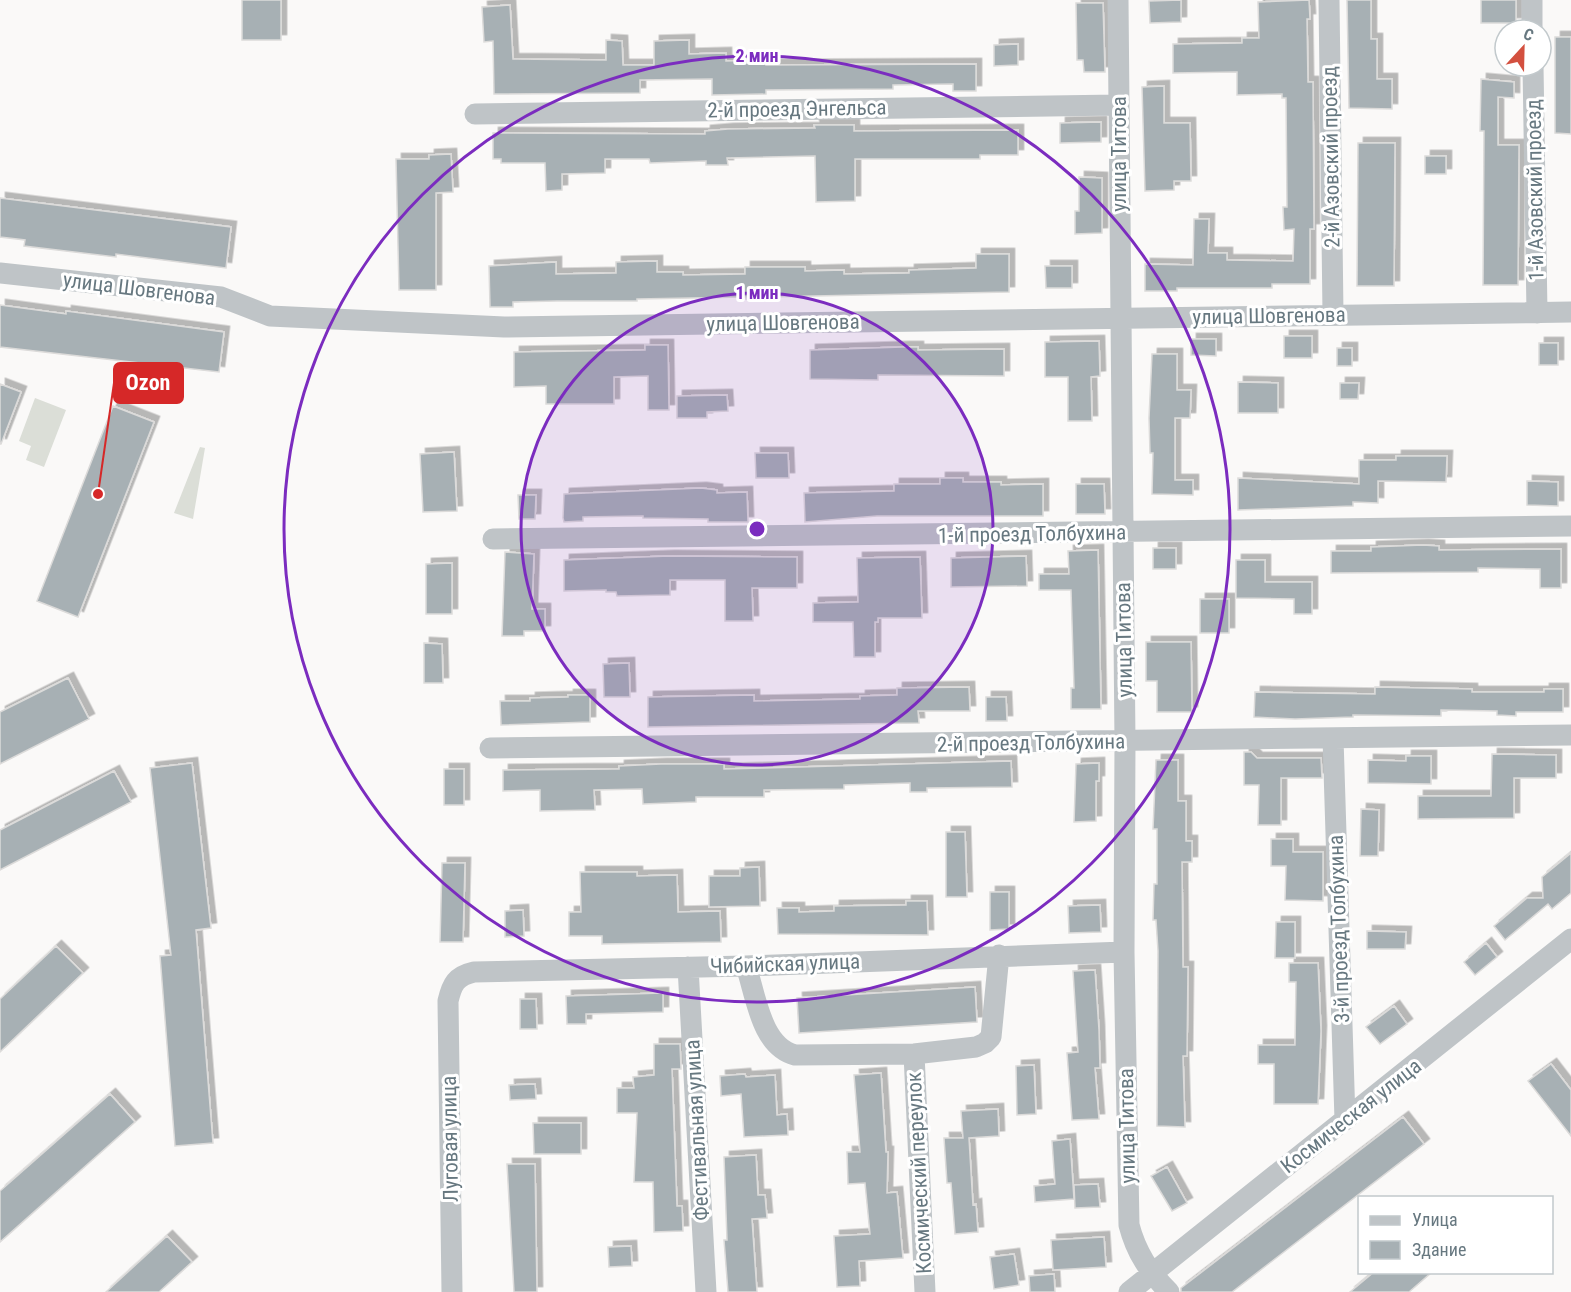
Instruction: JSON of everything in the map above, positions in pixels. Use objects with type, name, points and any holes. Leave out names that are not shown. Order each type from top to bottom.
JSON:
[{"type":"street","name":"улица Титова","points":[[1118,0],[1119,319],[1125,742],[1124,952],[1129,1225],[1134,1246],[1152,1274],[1169,1292]]},
{"type":"street","name":"2-й Азовский проезд","points":[[1329,0],[1333,314]]},
{"type":"street","points":[[1532,0],[1532,18]]},
{"type":"street","name":"1-й Азовский проезд","points":[[1533,78],[1537,313]]},
{"type":"street","name":"2-й проезд Энгельса","points":[[475,114],[1118,105]]},
{"type":"street","name":"улица Шовгенова","points":[[0,273],[221,297],[270,316],[493,326],[1571,312]]},
{"type":"street","name":"1-й проезд Толбухина","points":[[493,539],[1571,526]]},
{"type":"street","name":"2-й проезд Толбухина","points":[[490,748],[1571,735]]},
{"type":"street","name":"3-й проезд Толбухина","points":[[1333,738],[1345,1120]]},
{"type":"street","name":"Космическая улица","points":[[1130,1292],[1571,939]]},
{"type":"street","name":"Чибийская улица","points":[[451,986],[460,975],[474,972],[746,966],[1124,952]]},
{"type":"street","name":"Космический переулок","points":[[746,966],[770,1038],[784,1052],[795,1055],[914,1054],[976,1047],[985,1043],[991,1036],[999,955]]},
{"type":"street","name":"Фестивальная улица","points":[[688,967],[706,1292]]},
{"type":"street","name":"Луговая улица","points":[[451,986],[448,1001],[452,1292]]},
{"type":"street","name":"Космический переулок","points":[[914,1054],[925,1292]]},
{"type":"shaded area","points":[[35,398],[66,410],[44,467],[26,460],[31,446],[19,441]]},
{"type":"shaded area","points":[[200,447],[205,448],[193,519],[174,513]]},
{"type":"building","points":[[242,0],[281,0],[281,40],[242,40]]},
{"type":"building","points":[[1181,0],[1181,22],[1150,23],[1149,1]]},
{"type":"building","points":[[1309,0],[1308,82],[1313,82],[1314,229],[1310,229],[1310,284],[1272,284],[1272,288],[1177,288],[1177,291],[1145,291],[1145,264],[1193,265],[1194,219],[1209,219],[1208,253],[1227,253],[1227,260],[1293,261],[1294,229],[1284,230],[1283,207],[1287,207],[1286,98],[1282,98],[1282,94],[1237,95],[1237,72],[1173,73],[1173,44],[1242,43],[1242,38],[1259,38],[1258,2]]},
{"type":"building","points":[[1347,0],[1371,0],[1371,39],[1377,39],[1377,79],[1392,79],[1392,109],[1349,108]]},
{"type":"building","points":[[1481,0],[1516,0],[1516,18],[1493,18],[1493,23],[1481,23]]},
{"type":"building","points":[[1076,3],[1103,3],[1105,72],[1084,72],[1083,60],[1077,60]]},
{"type":"building","points":[[510,5],[513,59],[606,60],[606,40],[622,41],[623,65],[654,65],[654,41],[689,40],[689,54],[726,53],[726,61],[766,60],[766,65],[976,64],[976,91],[953,91],[953,84],[893,85],[893,89],[766,90],[766,94],[712,95],[712,79],[640,80],[640,93],[494,94],[493,41],[484,42],[482,7]]},
{"type":"building","points":[[1555,37],[1571,37],[1571,134],[1555,133]]},
{"type":"building","points":[[1018,44],[1018,65],[994,66],[994,45]]},
{"type":"building","points":[[1481,79],[1514,82],[1514,98],[1498,97],[1498,145],[1519,145],[1518,285],[1483,285],[1484,131],[1480,131]]},
{"type":"building","points":[[1164,86],[1164,123],[1190,123],[1191,181],[1174,181],[1174,190],[1145,191],[1142,87]]},
{"type":"building","points":[[1101,122],[1101,142],[1060,143],[1060,123]]},
{"type":"building","points":[[814,125],[854,125],[854,131],[1018,130],[1018,155],[980,155],[980,159],[855,159],[855,201],[816,202],[815,156],[727,158],[728,165],[706,165],[706,161],[650,163],[649,159],[605,159],[605,173],[562,174],[562,190],[546,191],[545,163],[501,163],[501,159],[493,159],[493,133],[705,134],[705,131],[728,129],[815,128]]},
{"type":"building","points":[[1358,143],[1395,143],[1394,286],[1357,286]]},
{"type":"building","points":[[451,154],[453,192],[436,193],[436,290],[399,290],[396,159],[429,159],[429,155]]},
{"type":"building","points":[[1425,156],[1446,156],[1446,174],[1425,174]]},
{"type":"building","points":[[1079,177],[1102,178],[1102,233],[1075,234],[1075,211],[1079,211]]},
{"type":"building","points":[[0,198],[231,227],[226,268],[116,254],[116,257],[24,246],[25,240],[0,237]]},
{"type":"building","points":[[976,254],[1009,254],[1009,292],[765,297],[765,299],[746,299],[746,297],[513,302],[513,307],[490,307],[489,266],[556,262],[556,274],[616,273],[616,262],[657,261],[657,272],[683,272],[683,275],[745,274],[745,267],[805,267],[805,271],[844,270],[844,274],[909,273],[909,270],[976,268]]},
{"type":"building","points":[[1045,266],[1072,266],[1072,288],[1046,288]]},
{"type":"building","points":[[0,305],[66,314],[66,311],[224,332],[219,372],[0,347]]},
{"type":"building","points":[[1284,336],[1312,336],[1312,358],[1284,358]]},
{"type":"building","points":[[1191,339],[1216,339],[1216,356],[1191,355]]},
{"type":"building","points":[[1099,341],[1100,376],[1091,377],[1092,421],[1068,421],[1068,377],[1045,377],[1045,342]]},
{"type":"building","points":[[1539,343],[1558,343],[1558,365],[1539,365]]},
{"type":"building","points":[[645,345],[668,345],[669,410],[648,410],[648,376],[614,377],[614,404],[546,404],[546,386],[514,387],[514,352],[645,350]]},
{"type":"building","points":[[918,347],[918,350],[1004,349],[1004,376],[878,375],[878,380],[810,379],[810,350]]},
{"type":"building","points":[[1337,348],[1352,348],[1352,366],[1337,366]]},
{"type":"building","points":[[1152,354],[1177,354],[1177,390],[1191,390],[1190,418],[1175,418],[1175,480],[1193,480],[1193,495],[1152,494],[1153,453],[1150,453],[1149,418]]},
{"type":"building","points":[[1238,382],[1278,383],[1278,413],[1238,413]]},
{"type":"building","points":[[1340,383],[1359,383],[1358,399],[1340,399]]},
{"type":"building","points":[[0,384],[21,392],[1,444],[0,444]]},
{"type":"building","points":[[727,395],[728,411],[707,412],[707,418],[677,418],[677,396]]},
{"type":"building","points":[[113,406],[154,422],[78,617],[37,601]]},
{"type":"building","points":[[454,452],[457,511],[423,512],[420,454]]},
{"type":"building","points":[[755,453],[788,453],[789,478],[756,478]]},
{"type":"building","points":[[1396,456],[1447,456],[1446,482],[1378,481],[1378,503],[1353,502],[1353,506],[1238,510],[1238,478],[1359,484],[1359,460],[1396,460]]},
{"type":"building","points":[[940,478],[963,478],[963,482],[1001,482],[1001,485],[1043,484],[1043,516],[877,516],[805,522],[804,493],[894,491],[894,484],[940,484]]},
{"type":"building","points":[[1527,481],[1558,482],[1558,506],[1527,505]]},
{"type":"building","points":[[1076,484],[1104,484],[1105,514],[1076,514]]},
{"type":"building","points":[[701,488],[717,490],[717,493],[747,492],[748,522],[708,522],[708,519],[643,518],[643,516],[583,517],[583,521],[564,522],[563,518],[564,494]]},
{"type":"building","points":[[518,495],[536,495],[535,519],[519,519]]},
{"type":"building","points":[[1439,546],[1439,550],[1561,549],[1561,588],[1540,588],[1540,569],[1478,568],[1478,572],[1331,573],[1331,551],[1371,551],[1371,547]]},
{"type":"building","points":[[1153,548],[1176,548],[1176,569],[1153,569]]},
{"type":"building","points":[[1098,550],[1101,709],[1071,709],[1071,688],[1074,688],[1071,590],[1039,590],[1039,574],[1069,574],[1068,551]]},
{"type":"building","points":[[505,552],[534,554],[532,609],[545,609],[545,631],[524,631],[524,636],[502,636]]},
{"type":"building","points":[[669,556],[797,557],[797,588],[752,588],[753,621],[725,621],[725,580],[670,580],[670,595],[617,596],[616,592],[606,592],[606,590],[564,591],[564,560]]},
{"type":"building","points":[[1026,556],[1027,586],[951,587],[951,558]]},
{"type":"building","points":[[920,557],[922,618],[878,618],[878,622],[875,622],[875,657],[854,657],[853,622],[813,622],[813,603],[858,602],[857,558]]},
{"type":"building","points":[[1236,560],[1265,560],[1265,582],[1312,582],[1312,614],[1294,614],[1294,599],[1236,598]]},
{"type":"building","points":[[452,563],[452,614],[426,614],[426,564]]},
{"type":"building","points":[[1200,599],[1229,599],[1229,633],[1200,633]]},
{"type":"building","points":[[1146,642],[1191,642],[1192,712],[1157,712],[1157,681],[1146,681]]},
{"type":"building","points":[[424,643],[442,644],[443,683],[424,683]]},
{"type":"building","points":[[629,663],[630,697],[604,697],[603,664]]},
{"type":"building","points":[[68,678],[89,719],[0,764],[0,712]]},
{"type":"building","points":[[969,687],[970,711],[918,711],[919,723],[648,727],[648,697],[754,695],[754,701],[860,699],[860,696],[897,695],[897,688]]},
{"type":"building","points":[[1375,687],[1472,689],[1472,692],[1544,692],[1544,689],[1563,689],[1563,712],[1516,712],[1516,716],[1497,715],[1497,711],[1441,710],[1441,716],[1353,715],[1353,717],[1295,719],[1254,717],[1255,692],[1375,694]]},
{"type":"building","points":[[568,695],[590,695],[590,722],[501,725],[500,701],[530,701],[530,698],[568,697]]},
{"type":"building","points":[[986,697],[1006,697],[1007,721],[986,721]]},
{"type":"building","points":[[1244,752],[1251,752],[1257,758],[1321,758],[1322,778],[1281,778],[1281,825],[1258,825],[1259,785],[1244,785]]},
{"type":"building","points":[[1492,754],[1556,755],[1556,778],[1514,778],[1514,818],[1418,819],[1418,796],[1491,796]]},
{"type":"building","points":[[1406,756],[1431,756],[1431,784],[1368,783],[1368,760],[1406,761]]},
{"type":"building","points":[[1156,760],[1178,760],[1178,801],[1186,801],[1186,841],[1192,841],[1192,862],[1182,862],[1183,967],[1188,967],[1187,1056],[1183,1056],[1185,1127],[1157,1126],[1158,951],[1156,920],[1153,920],[1154,884],[1157,884],[1157,829],[1153,829]]},
{"type":"building","points":[[1011,761],[1012,787],[927,788],[927,792],[910,792],[910,783],[844,785],[844,789],[764,790],[764,797],[696,797],[696,802],[643,804],[642,789],[594,790],[595,810],[540,811],[540,790],[503,791],[503,770],[619,769],[619,766],[661,764],[724,764],[724,769]]},
{"type":"building","points":[[192,763],[211,928],[196,930],[213,1143],[175,1146],[160,956],[171,955],[150,768]]},
{"type":"building","points":[[1099,763],[1099,781],[1096,781],[1096,821],[1074,822],[1076,764]]},
{"type":"building","points":[[444,769],[464,769],[464,805],[444,805]]},
{"type":"building","points":[[114,771],[131,802],[0,870],[0,830]]},
{"type":"building","points":[[1361,809],[1379,810],[1378,856],[1360,856]]},
{"type":"building","points":[[946,832],[965,832],[967,897],[946,897]]},
{"type":"building","points":[[1271,839],[1293,839],[1293,852],[1323,852],[1323,901],[1285,900],[1286,866],[1271,866]]},
{"type":"building","points":[[1571,853],[1571,893],[1552,909],[1548,904],[1505,940],[1494,926],[1527,898],[1543,898],[1542,877]]},
{"type":"building","points":[[442,863],[465,863],[463,942],[440,942]]},
{"type":"building","points":[[759,867],[760,906],[709,907],[709,876],[740,876],[740,868]]},
{"type":"building","points":[[580,872],[637,872],[637,876],[677,875],[678,912],[720,911],[721,942],[602,944],[602,936],[569,936],[569,912],[581,912]]},
{"type":"building","points":[[990,892],[1009,892],[1009,929],[990,930]]},
{"type":"building","points":[[906,901],[927,901],[928,935],[778,934],[777,908],[799,908],[799,912],[834,911],[834,906],[906,905]]},
{"type":"building","points":[[1100,905],[1101,932],[1069,933],[1068,906]]},
{"type":"building","points":[[523,910],[524,936],[505,937],[505,911]]},
{"type":"building","points":[[1276,922],[1295,922],[1295,958],[1275,958]]},
{"type":"building","points":[[1367,931],[1406,932],[1405,949],[1367,949]]},
{"type":"building","points":[[1486,943],[1497,957],[1475,975],[1464,962]]},
{"type":"building","points":[[56,946],[83,973],[0,1052],[0,999]]},
{"type":"building","points":[[1289,963],[1318,963],[1321,1031],[1318,1104],[1274,1104],[1274,1064],[1258,1064],[1258,1045],[1295,1045],[1296,982],[1289,982]]},
{"type":"building","points":[[1095,970],[1100,1068],[1095,1068],[1099,1119],[1072,1120],[1067,1053],[1078,1052],[1073,971]]},
{"type":"building","points":[[975,987],[977,1022],[799,1033],[797,998]]},
{"type":"building","points":[[663,993],[663,1012],[586,1014],[586,1024],[567,1024],[566,996]]},
{"type":"building","points":[[520,999],[536,999],[537,1029],[520,1029]]},
{"type":"building","points":[[1394,1006],[1407,1024],[1380,1044],[1366,1027]]},
{"type":"building","points":[[654,1044],[680,1044],[681,1069],[672,1069],[677,1206],[682,1206],[683,1231],[654,1232],[653,1182],[634,1182],[637,1113],[617,1113],[617,1088],[634,1088],[633,1077],[654,1075]]},
{"type":"building","points":[[1551,1064],[1571,1090],[1571,1136],[1528,1081]]},
{"type":"building","points":[[1034,1065],[1036,1114],[1017,1115],[1016,1066]]},
{"type":"building","points":[[881,1073],[886,1152],[888,1152],[887,1193],[897,1192],[903,1258],[859,1261],[860,1286],[837,1287],[834,1236],[870,1234],[865,1183],[848,1184],[847,1152],[860,1152],[854,1075]]},
{"type":"building","points":[[745,1074],[746,1077],[775,1075],[777,1115],[787,1114],[788,1135],[744,1137],[741,1094],[721,1096],[720,1076]]},
{"type":"building","points":[[535,1084],[536,1099],[510,1100],[509,1085]]},
{"type":"building","points":[[110,1094],[135,1122],[0,1242],[0,1191]]},
{"type":"building","points":[[998,1109],[999,1136],[969,1138],[973,1205],[976,1204],[978,1232],[955,1234],[951,1183],[947,1183],[944,1138],[963,1138],[961,1111]]},
{"type":"building","points":[[1403,1117],[1424,1144],[1232,1292],[1181,1292],[1181,1288]]},
{"type":"building","points":[[533,1123],[581,1123],[581,1154],[534,1154]]},
{"type":"building","points":[[1070,1139],[1074,1199],[1035,1202],[1034,1186],[1055,1184],[1052,1141]]},
{"type":"building","points":[[756,1155],[758,1195],[765,1195],[767,1218],[752,1219],[757,1292],[728,1292],[724,1240],[727,1240],[724,1157]]},
{"type":"building","points":[[507,1164],[535,1164],[537,1292],[514,1292]]},
{"type":"building","points":[[1167,1167],[1187,1203],[1172,1211],[1151,1176]]},
{"type":"building","points":[[1098,1184],[1100,1207],[1075,1208],[1074,1185]]},
{"type":"building","points":[[167,1236],[192,1262],[159,1292],[106,1292]]},
{"type":"building","points":[[1104,1237],[1106,1267],[1053,1270],[1051,1240]]},
{"type":"building","points":[[631,1246],[632,1266],[609,1267],[608,1247]]},
{"type":"building","points":[[1014,1254],[1019,1285],[994,1289],[990,1257]]},
{"type":"building","points":[[1054,1274],[1055,1292],[1030,1292],[1029,1276]]},
{"type":"building","points":[[1372,1274],[1430,1274],[1409,1292],[1350,1292]]},
{"type":"place","name":"Ozon","points":[[98,494]]}]
